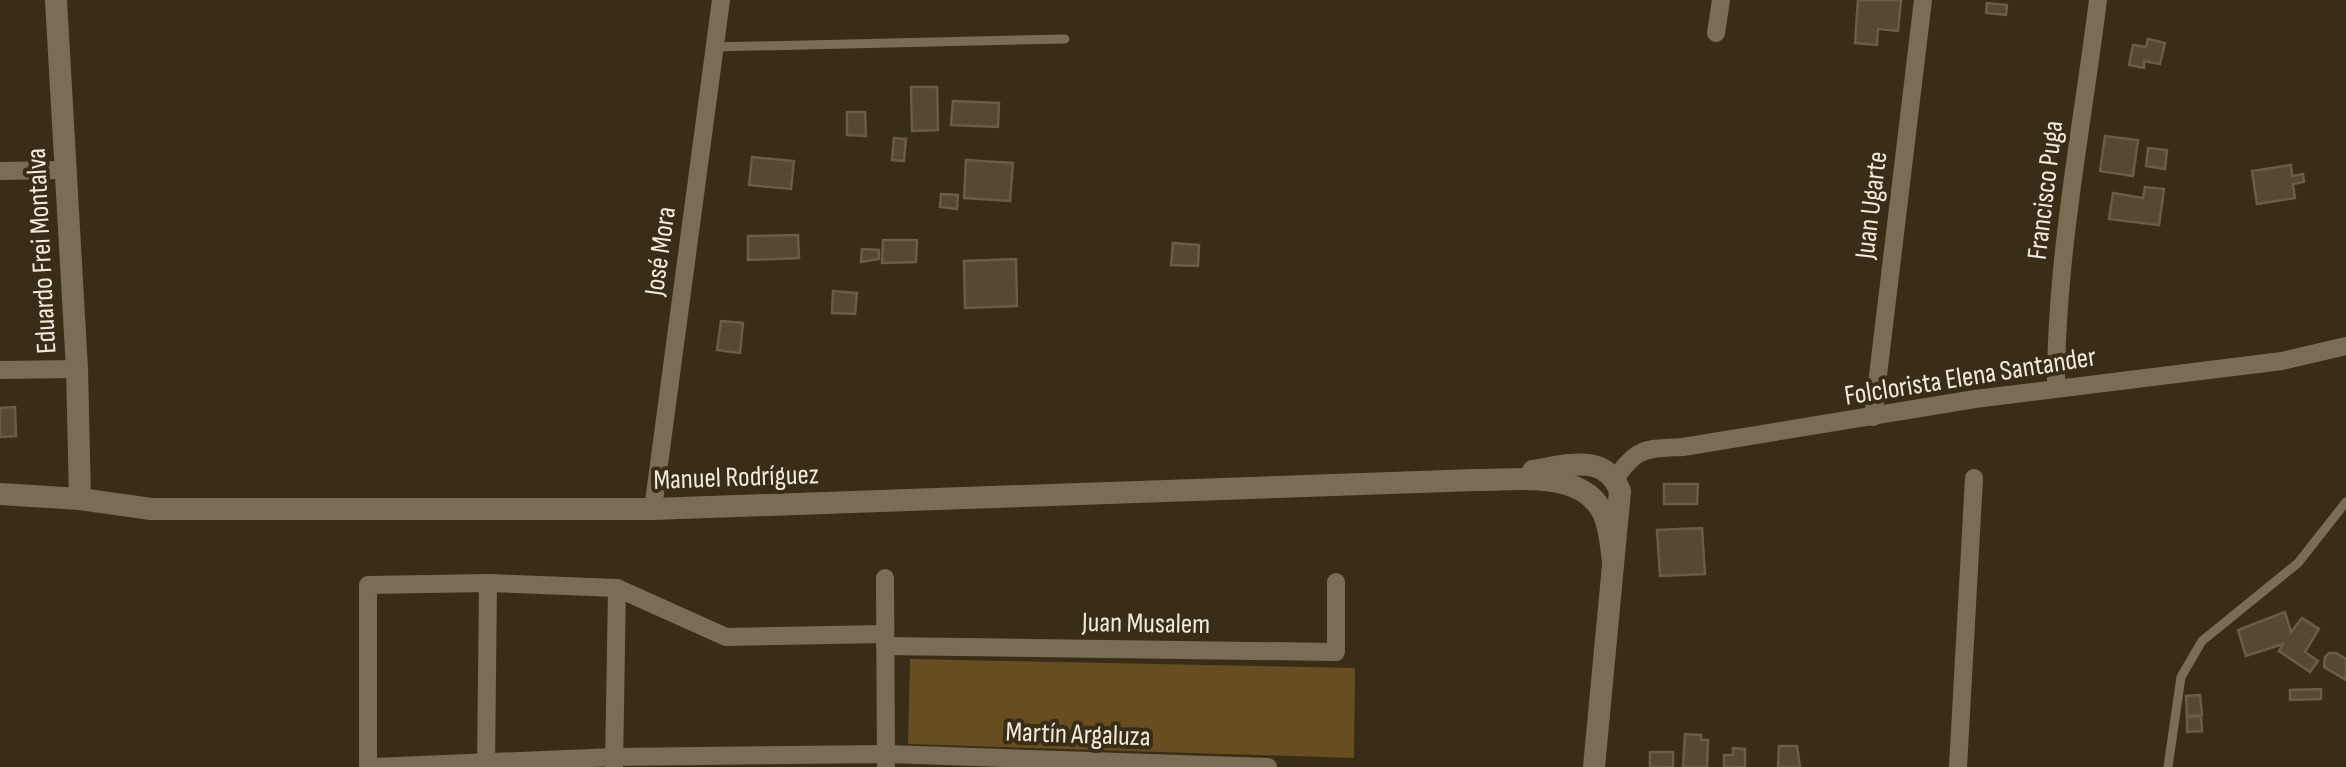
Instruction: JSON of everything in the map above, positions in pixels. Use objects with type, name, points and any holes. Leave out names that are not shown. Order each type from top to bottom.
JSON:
[{"type":"street","name":"Eduardo Frei Montalva","points":[[56,0],[77,369],[80,499]]},
{"type":"street","name":"José Mora","points":[[653,509],[720,0]]},
{"type":"street","points":[[1716,33],[1721,0]]},
{"type":"street","name":"Juan Ugarte","points":[[1874,417],[1923,0]]},
{"type":"street","name":"Francisco Puga","points":[[2056,387],[2061,267],[2075,144],[2098,0]]},
{"type":"street","points":[[0,171],[66,170]]},
{"type":"street","name":"Folclorista Elena Santander","points":[[1615,479],[1632,455],[1656,449],[2056,387],[2282,360],[2346,346]]},
{"type":"street","points":[[0,370],[77,369]]},
{"type":"street","name":"Manuel Rodríguez","points":[[1475,480],[1584,463],[1601,467],[1615,479]]},
{"type":"street","points":[[1958,767],[1974,478]]},
{"type":"street","points":[[1594,767],[1620,491],[1615,479]]},
{"type":"street","name":"Manuel Rodríguez","points":[[0,494],[80,499],[151,510],[653,509],[1475,480],[1556,481],[1578,488],[1596,502],[1606,518],[1613,561]]},
{"type":"street","points":[[886,578],[887,761]]},
{"type":"street","name":"Juan Musalem","points":[[885,640],[1336,652],[1336,582]]},
{"type":"street","points":[[371,767],[368,585],[488,583],[617,588],[726,637],[885,640]]},
{"type":"street","points":[[486,765],[488,583]]},
{"type":"street","points":[[614,762],[617,588]]},
{"type":"street","name":"Martín Argaluza","points":[[371,767],[748,761],[1268,767]]},
{"type":"lane","points":[[714,47],[1064,39]]},
{"type":"lane","points":[[2168,767],[2181,677],[2202,641],[2298,563],[2346,502]]},
{"type":"shaded area","points":[[910,659],[1355,668],[1354,758],[908,744]]},
{"type":"building","points":[[1858,0],[1901,0],[1898,31],[1878,29],[1877,45],[1855,43]]},
{"type":"building","points":[[1987,3],[2007,5],[2006,15],[1986,13]]},
{"type":"building","points":[[2148,39],[2165,43],[2160,64],[2144,61],[2144,68],[2129,65],[2133,45],[2146,47]]},
{"type":"building","points":[[911,87],[937,87],[938,130],[912,131]]},
{"type":"building","points":[[953,101],[999,103],[998,127],[951,125]]},
{"type":"building","points":[[847,112],[865,112],[866,136],[847,135]]},
{"type":"building","points":[[2105,136],[2138,140],[2133,176],[2100,171]]},
{"type":"building","points":[[894,138],[906,139],[904,161],[892,160]]},
{"type":"building","points":[[2148,148],[2167,150],[2165,169],[2146,166]]},
{"type":"building","points":[[752,157],[794,161],[791,189],[749,185]]},
{"type":"building","points":[[966,160],[1013,163],[1010,201],[964,198]]},
{"type":"building","points":[[2291,165],[2292,176],[2303,174],[2304,182],[2293,184],[2295,198],[2257,204],[2252,171]]},
{"type":"building","points":[[2145,187],[2164,189],[2159,225],[2109,219],[2113,193],[2143,198]]},
{"type":"building","points":[[941,194],[958,195],[957,209],[940,207]]},
{"type":"building","points":[[798,235],[799,258],[748,260],[748,236]]},
{"type":"building","points":[[883,240],[917,240],[916,262],[882,263]]},
{"type":"building","points":[[1173,243],[1199,245],[1198,266],[1171,265]]},
{"type":"building","points":[[862,249],[879,250],[879,259],[861,262]]},
{"type":"building","points":[[1016,259],[1017,306],[965,308],[964,261]]},
{"type":"building","points":[[833,291],[857,293],[855,314],[832,313]]},
{"type":"building","points":[[721,321],[743,323],[740,353],[717,350]]},
{"type":"building","points":[[15,407],[16,436],[0,437],[0,408]]},
{"type":"building","points":[[1664,484],[1698,484],[1697,504],[1664,504]]},
{"type":"building","points":[[1702,528],[1705,574],[1660,576],[1657,530]]},
{"type":"building","points":[[2285,612],[2291,632],[2302,618],[2319,629],[2305,652],[2318,661],[2310,672],[2279,651],[2283,644],[2246,656],[2238,630]]},
{"type":"building","points":[[2329,653],[2346,659],[2346,680],[2324,667]]},
{"type":"building","points":[[2321,689],[2321,699],[2290,700],[2290,690]]},
{"type":"building","points":[[2200,695],[2202,715],[2187,716],[2186,696]]},
{"type":"building","points":[[2201,716],[2202,731],[2187,732],[2187,717]]},
{"type":"building","points":[[1685,734],[1701,735],[1701,740],[1708,740],[1707,767],[1683,767]]},
{"type":"building","points":[[1779,746],[1797,746],[1800,767],[1778,767]]},
{"type":"building","points":[[1733,748],[1745,749],[1745,767],[1724,767],[1724,755],[1733,755]]},
{"type":"building","points":[[1650,752],[1673,752],[1673,767],[1650,767]]}]
